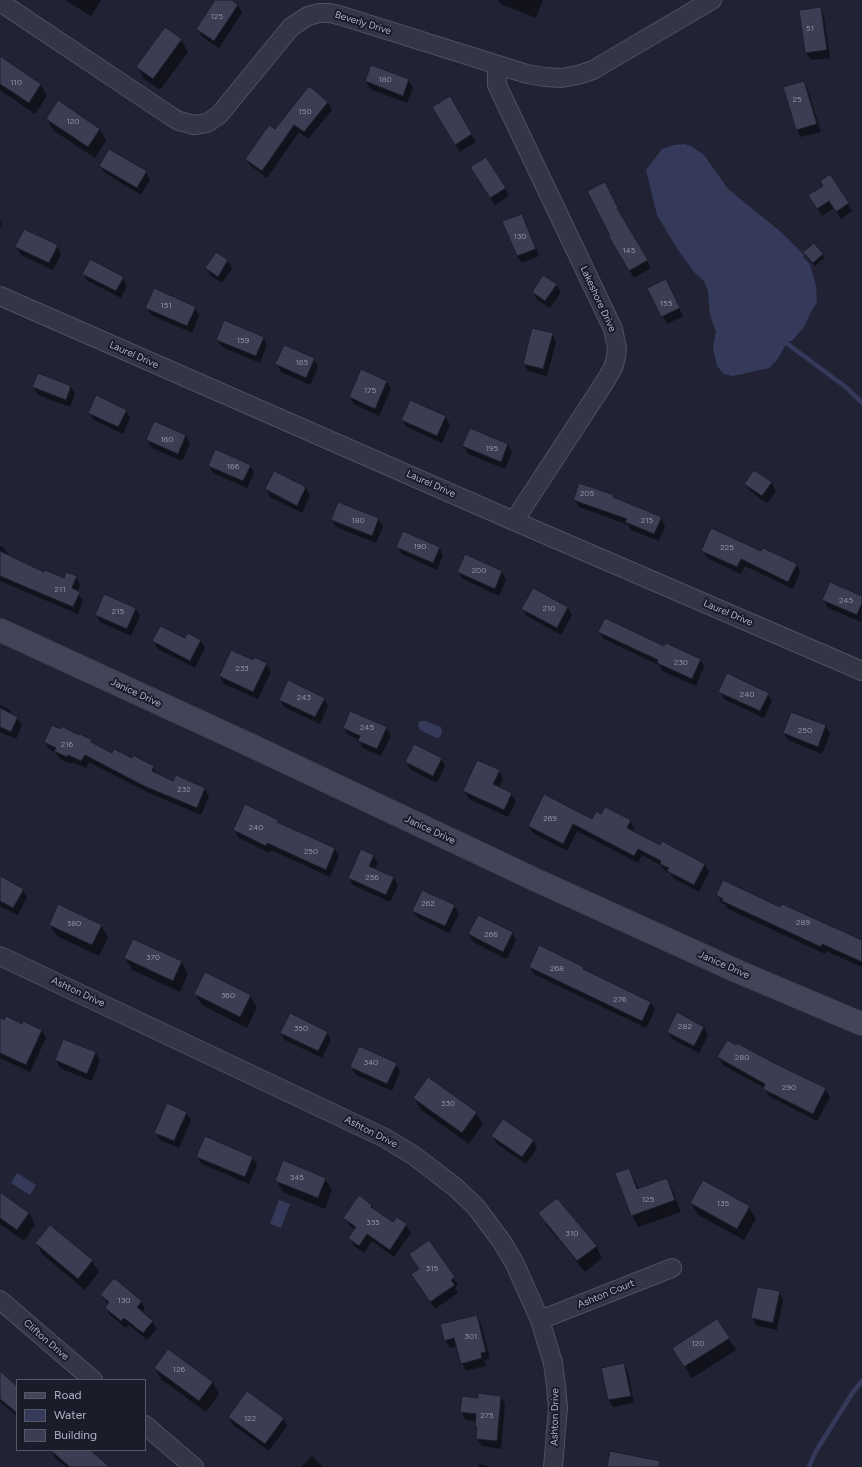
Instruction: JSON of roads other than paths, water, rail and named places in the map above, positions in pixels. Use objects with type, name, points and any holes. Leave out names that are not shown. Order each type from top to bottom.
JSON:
[{"type":"street","name":"Beverly Drive","points":[[0,2],[172,117],[179,121],[194,125],[207,123],[219,115],[292,27],[308,16],[319,13],[342,16],[497,66],[527,74],[561,78],[578,75],[593,70],[712,0]]},
{"type":"street","name":"Lakeshore Drive","points":[[497,66],[497,85],[612,329],[618,348],[613,368],[606,380],[514,521]]},
{"type":"street","name":"Laurel Drive","points":[[0,296],[514,521],[862,671]]},
{"type":"street","name":"Janice Drive","points":[[0,630],[250,745],[572,897],[749,977],[862,1024]]},
{"type":"street","name":"Ashton Drive","points":[[0,956],[385,1138],[413,1155],[455,1187],[476,1207],[490,1225],[514,1262],[540,1320],[553,1363],[556,1386],[557,1416],[553,1467]]},
{"type":"street","name":"Ashton Court","points":[[540,1320],[672,1268]]},
{"type":"street","name":"Clifton Drive","points":[[0,1300],[92,1379]]},
{"type":"street","points":[[146,1426],[194,1467]]},
{"type":"water","points":[[684,144],[691,146],[704,155],[728,189],[781,232],[804,255],[803,257],[810,264],[816,286],[817,302],[804,327],[792,341],[789,341],[789,345],[785,346],[777,360],[769,368],[733,376],[724,374],[717,366],[713,347],[716,332],[710,315],[708,291],[704,281],[694,272],[678,250],[657,215],[646,170],[662,149],[674,145]]},
{"type":"water","points":[[420,721],[426,721],[441,727],[442,732],[440,737],[437,738],[420,730],[418,725]]},
{"type":"water","points":[[17,1173],[36,1185],[30,1195],[11,1183]]},
{"type":"water","points":[[279,1200],[290,1204],[281,1228],[270,1224]]},
{"type":"waterway","points":[[789,345],[847,388],[862,403]]},
{"type":"waterway","points":[[809,1467],[816,1451],[853,1392],[862,1381]]}]
